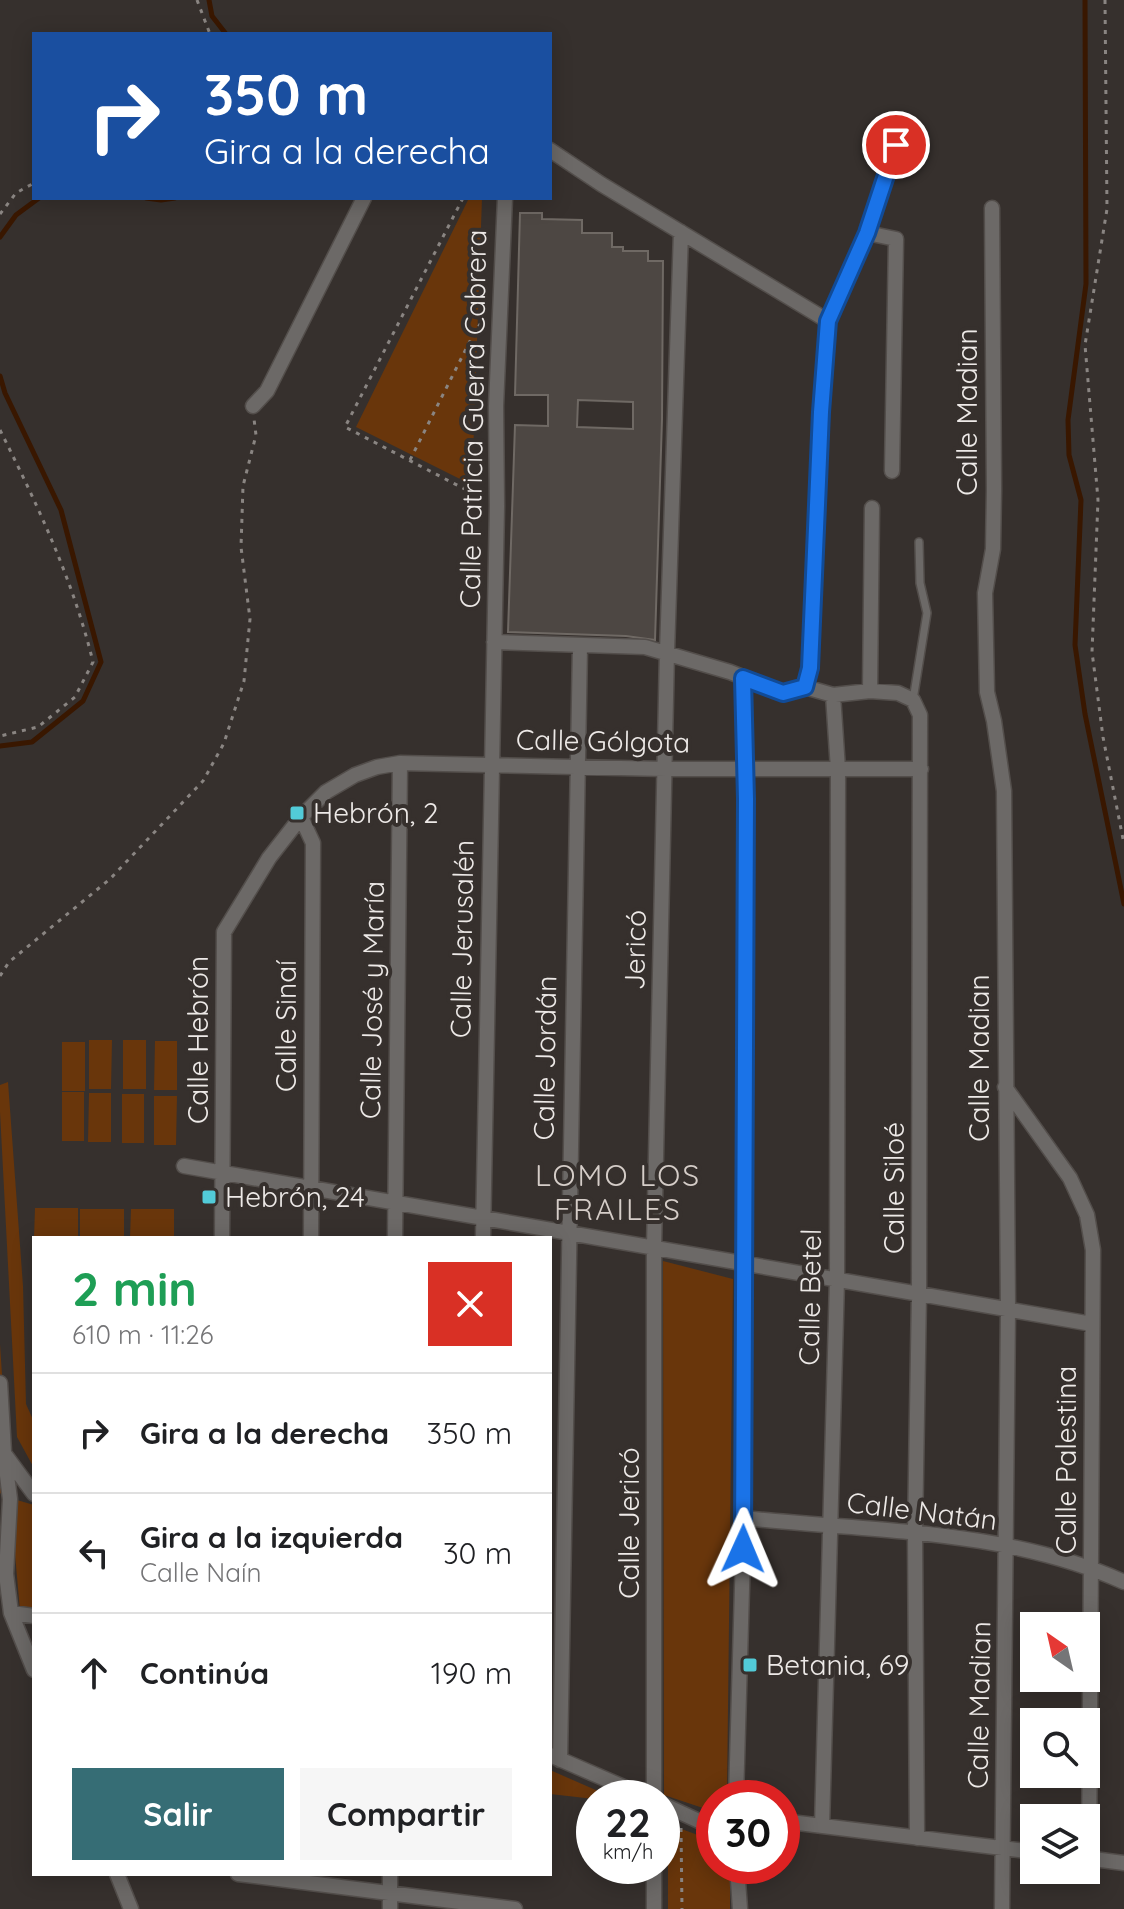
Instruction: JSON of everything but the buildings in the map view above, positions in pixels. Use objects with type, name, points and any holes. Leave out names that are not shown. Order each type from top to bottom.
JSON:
[{"type":"street","points":[[552,151],[828,321]]},
{"type":"street","points":[[253,406],[267,391],[363,200]]},
{"type":"street","name":"Calle Patricia Guerra Cabrera","points":[[494,642],[496,406],[505,200]]},
{"type":"street","name":"Calle Madian","points":[[992,208],[994,505],[993,549],[985,593],[987,692],[1004,791],[1008,1309],[1002,1909]]},
{"type":"street","name":"Jericó","points":[[654,1248],[667,652],[681,232]]},
{"type":"street","points":[[805,687],[810,668],[828,321],[867,233],[896,239],[892,471]]},
{"type":"street","points":[[870,691],[872,508]]},
{"type":"street","points":[[494,642],[645,647],[783,693],[805,687],[833,695],[870,691],[898,693],[913,700]]},
{"type":"street","name":"Calle Jerusalén","points":[[483,1236],[494,642]]},
{"type":"street","name":"Calle Jordán","points":[[555,1757],[580,646]]},
{"type":"street","points":[[737,1780],[744,1518],[746,769],[743,678]]},
{"type":"street","name":"Calle Betel","points":[[822,1826],[837,1280],[838,769],[833,695]]},
{"type":"street","name":"Calle Siloé","points":[[913,700],[920,715],[921,769],[915,1533],[917,1838]]},
{"type":"street","name":"Calle Gólgota","points":[[301,817],[326,792],[355,775],[400,763],[665,769],[921,769]]},
{"type":"street","name":"Calle José y María","points":[[395,1236],[400,763]]},
{"type":"street","name":"Calle Hebrón","points":[[222,1236],[224,932],[269,858],[301,817]]},
{"type":"street","name":"Calle Sinaí","points":[[301,817],[313,843],[311,1236]]},
{"type":"street","name":"Calle Palestina","points":[[1005,1086],[1070,1178],[1087,1215],[1093,1250],[1088,1804]]},
{"type":"street","points":[[184,1166],[1092,1324]]},
{"type":"street","name":"Calle Jericó","points":[[652,1780],[654,1248]]},
{"type":"street","points":[[0,1383],[6,1574],[11,1613],[32,1665]]},
{"type":"street","points":[[2,1452],[32,1491]]},
{"type":"street","points":[[5,1496],[32,1501]]},
{"type":"street","name":"Calle Natán","points":[[744,1518],[915,1533],[1007,1547],[1092,1568],[1124,1582]]},
{"type":"street","points":[[11,1613],[32,1616]]},
{"type":"street","points":[[555,1757],[609,1780]]},
{"type":"street","points":[[681,1813],[696,1820]]},
{"type":"street","points":[[800,1823],[1020,1850]]},
{"type":"street","points":[[1100,1860],[1124,1863]]},
{"type":"street","points":[[118,1876],[131,1909]]},
{"type":"street","points":[[249,1876],[390,1901],[515,1909]]},
{"type":"street","points":[[390,1876],[390,1901]]},
{"type":"street","points":[[654,1884],[654,1909]]},
{"type":"street","points":[[738,1884],[740,1909]]},
{"type":"lane","points":[[867,233],[896,145]]},
{"type":"lane","name":"Calle Siloé","points":[[913,700],[927,613],[920,583],[919,542]]},
{"type":"path","points":[[197,0],[209,32]]},
{"type":"path","points":[[1105,0],[1107,209],[1085,345],[1098,500],[1092,652],[1103,737],[1124,844]]},
{"type":"path","points":[[0,214],[16,193],[32,184]]},
{"type":"path","points":[[462,200],[345,427],[497,506]]},
{"type":"path","points":[[409,460],[482,321],[501,322]]},
{"type":"path","points":[[0,976],[9,962],[110,879],[203,781],[224,743],[244,681],[250,619],[241,547],[243,486],[256,435],[253,406]]},
{"type":"path","points":[[0,430],[41,511],[81,611],[93,662],[75,697],[38,727],[0,736]]},
{"type":"path","points":[[681,1813],[682,1909]]},
{"type":"shaded area","points":[[468,200],[482,200],[472,485],[356,427]]},
{"type":"shaded area","points":[[89,1040],[112,1040],[111,1089],[89,1089]]},
{"type":"shaded area","points":[[123,1040],[146,1040],[146,1089],[123,1089]]},
{"type":"shaded area","points":[[155,1041],[177,1041],[177,1090],[154,1090]]},
{"type":"shaded area","points":[[62,1042],[85,1042],[85,1091],[62,1091]]},
{"type":"shaded area","points":[[8,1082],[23,1286],[26,1404],[32,1418],[32,1464],[17,1437],[0,1085]]},
{"type":"shaded area","points":[[62,1092],[84,1092],[84,1141],[62,1141]]},
{"type":"shaded area","points":[[89,1093],[111,1093],[111,1142],[88,1142]]},
{"type":"shaded area","points":[[122,1094],[144,1094],[144,1143],[122,1143]]},
{"type":"shaded area","points":[[154,1096],[177,1096],[176,1145],[154,1145]]},
{"type":"shaded area","points":[[35,1208],[78,1208],[78,1236],[34,1236]]},
{"type":"shaded area","points":[[80,1209],[124,1209],[124,1236],[80,1236]]},
{"type":"shaded area","points":[[131,1209],[174,1209],[174,1236],[130,1236]]},
{"type":"shaded area","points":[[663,1261],[733,1279],[727,1780],[696,1780],[696,1806],[680,1800],[680,1780],[664,1780]]},
{"type":"shaded area","points":[[0,1344],[10,1498],[32,1504],[32,1612],[20,1610],[10,1499],[0,1493]]},
{"type":"shaded area","points":[[552,1771],[576,1781],[576,1797],[552,1794]]},
{"type":"shaded area","points":[[680,1828],[696,1834],[696,1884],[730,1884],[730,1909],[668,1909],[668,1884],[680,1884]]},
{"type":"waterway","points":[[209,0],[212,16],[224,32]]},
{"type":"waterway","points":[[1085,0],[1086,284],[1068,420],[1069,455],[1081,500],[1075,645],[1085,714],[1124,904]]},
{"type":"waterway","points":[[0,237],[16,215],[36,200]]},
{"type":"waterway","points":[[0,376],[5,393],[61,510],[101,662],[83,701],[32,742],[0,746]]},
{"type":"place","name":"Hebrón, 2","points":[[297,813]]},
{"type":"place","name":"Hebrón, 24","points":[[209,1197]]},
{"type":"place","name":"Betania, 69","points":[[750,1665]]},
{"type":"district","name":"LOMO LOS FRAILES","points":[[618,1193]]},
{"type":"route","points":[[743,1549],[746,799],[743,678],[783,693],[805,687],[810,668],[828,321],[867,233],[896,145]]}]
